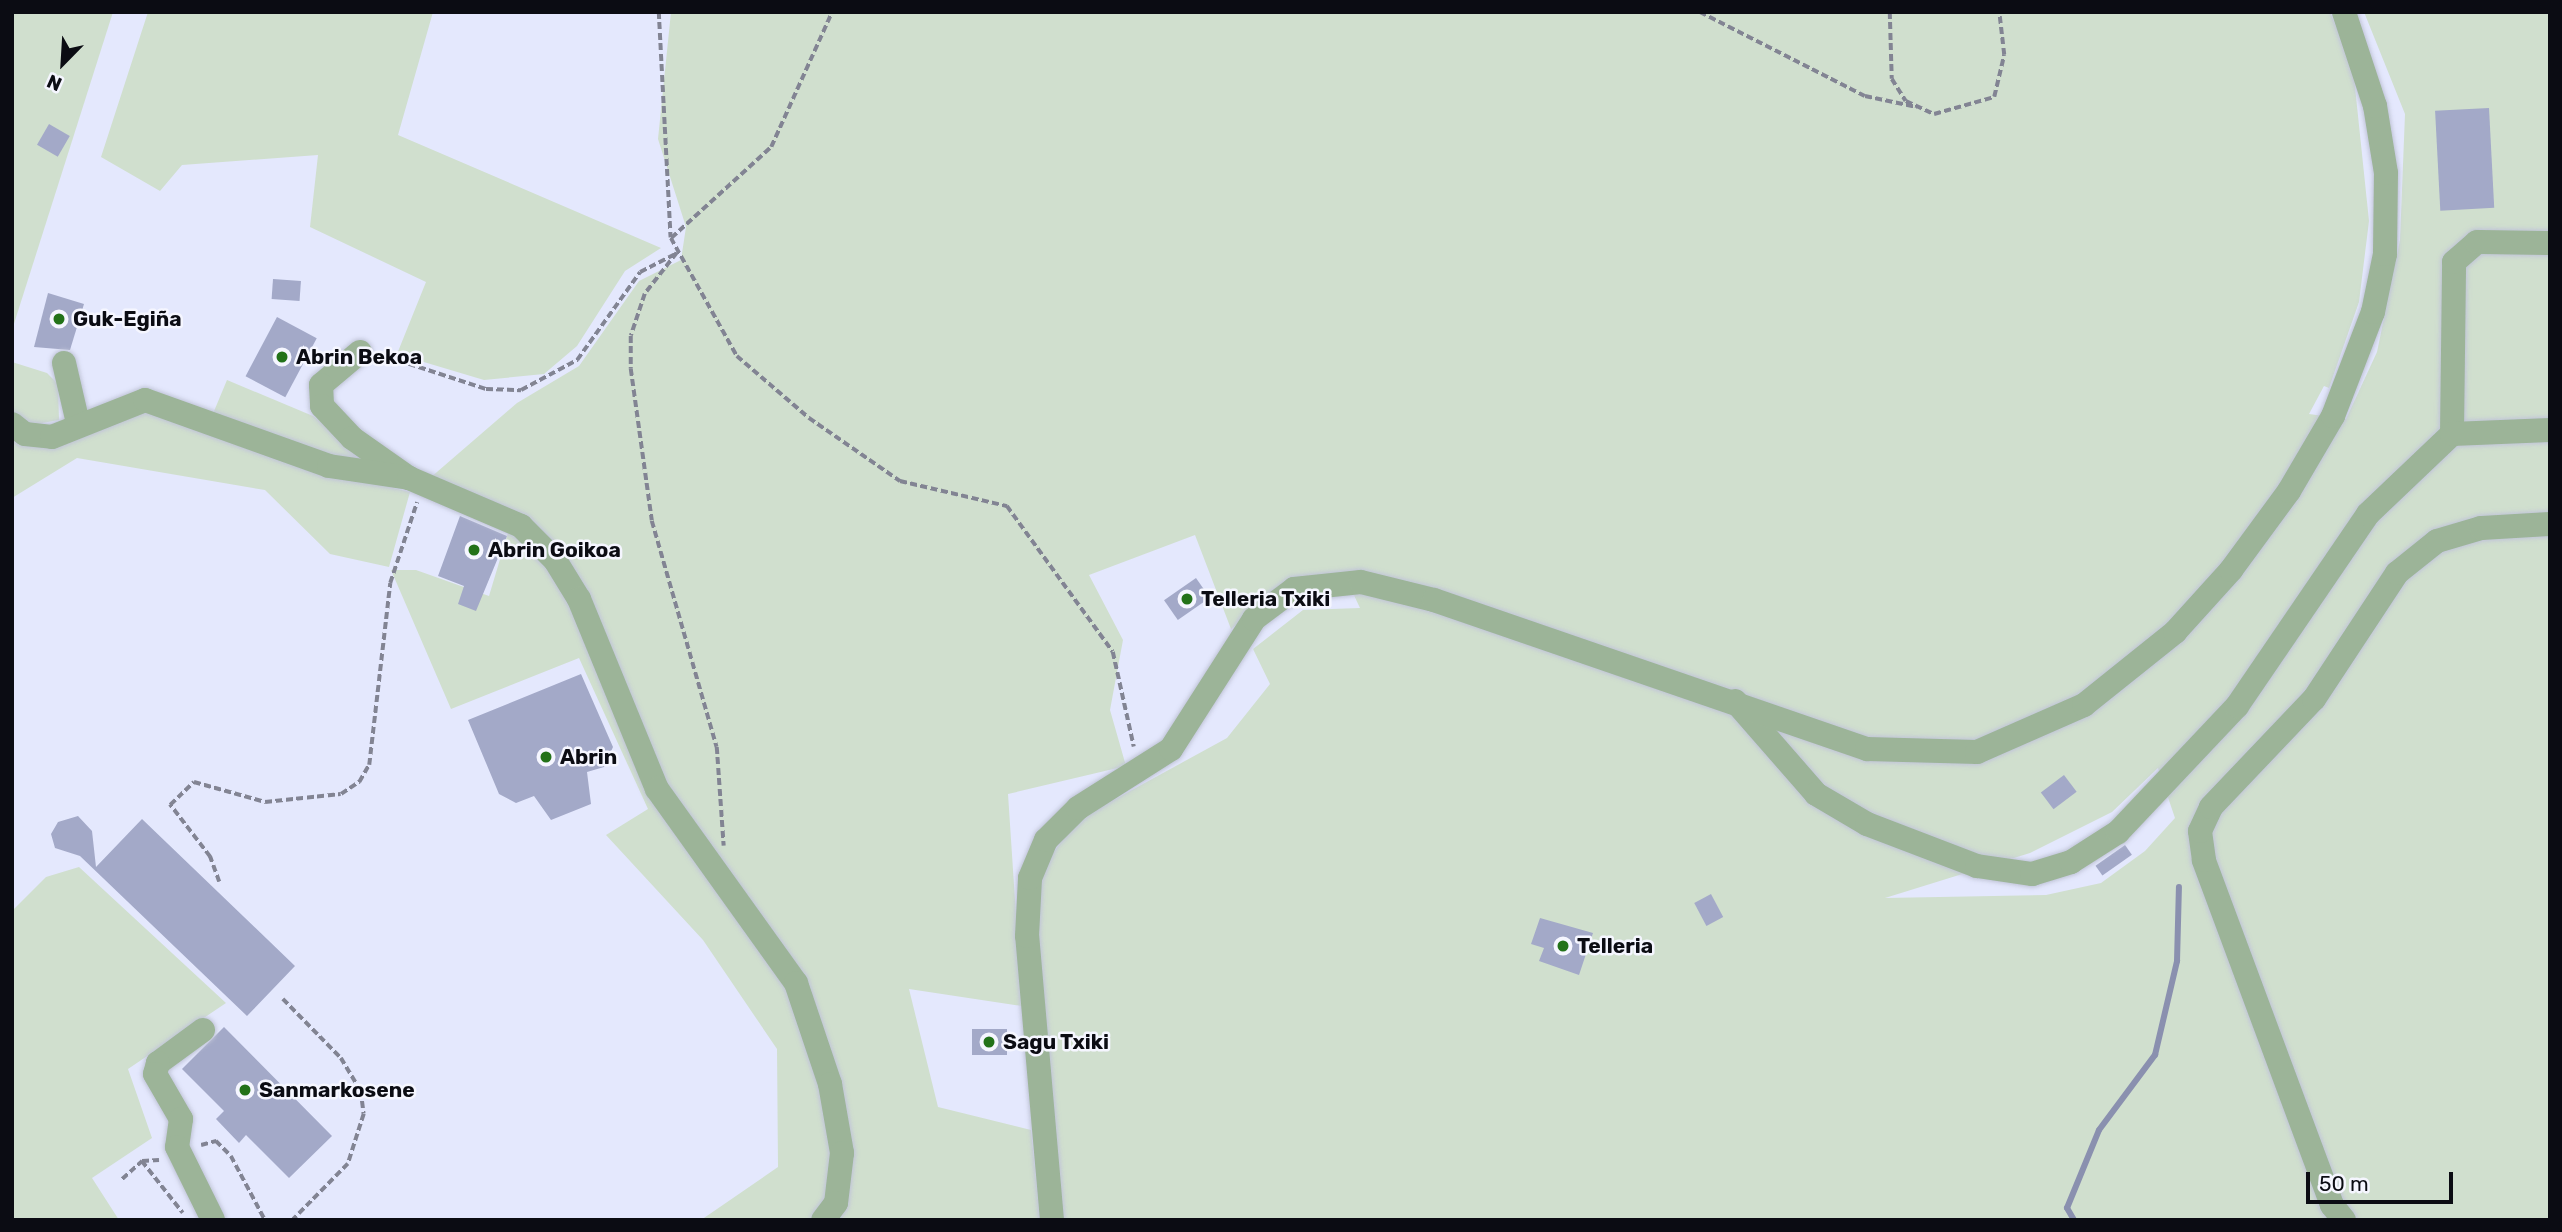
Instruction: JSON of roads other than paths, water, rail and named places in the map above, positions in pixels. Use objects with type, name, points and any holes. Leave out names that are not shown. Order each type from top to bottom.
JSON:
[{"type":"street","points":[[1052,1220],[1027,936],[1030,878],[1046,840],[1078,808],[1138,774],[1171,749],[1254,619],[1294,589],[1361,582],[1434,600],[1735,701],[1867,749],[1976,752],[2084,705],[2175,632],[2231,570],[2333,416],[2360,354],[2385,254],[2386,173],[2375,106],[2344,12]]},
{"type":"street","points":[[2452,434],[2454,262],[2477,242],[2550,243]]},
{"type":"street","points":[[360,352],[321,385],[322,406],[352,438],[416,481],[522,526],[555,561],[579,600],[657,789],[796,983],[830,1084],[842,1153],[836,1203],[823,1220]]},
{"type":"street","points":[[64,363],[78,423]]},
{"type":"street","points":[[12,424],[25,434],[51,436],[78,423],[145,400],[329,466],[416,481]]},
{"type":"street","points":[[1735,701],[1816,794],[1867,824],[1977,866],[2032,874],[2071,862],[2119,832],[2237,706],[2279,653],[2368,514],[2452,434],[2550,430]]},
{"type":"street","points":[[2344,1220],[2313,1154],[2204,860],[2200,831],[2211,807],[2314,699],[2397,573],[2437,541],[2481,528],[2550,524]]},
{"type":"street","points":[[204,1030],[158,1063],[155,1074],[181,1119],[177,1147],[213,1220]]},
{"type":"waterway","points":[[2074,1220],[2067,1208],[2099,1130],[2155,1055],[2177,961],[2179,887]]},
{"type":"place","name":"Guk-Egiña","points":[[59,319]]},
{"type":"place","name":"Abrin Bekoa","points":[[282,357]]},
{"type":"place","name":"Abrin Goikoa","points":[[474,550]]},
{"type":"place","name":"Telleria Txiki","points":[[1187,599]]},
{"type":"place","name":"Abrin","points":[[546,757]]},
{"type":"place","name":"Telleria","points":[[1563,946]]},
{"type":"place","name":"Sagu Txiki","points":[[989,1042]]},
{"type":"place","name":"Sanmarkosene","points":[[245,1090]]}]
